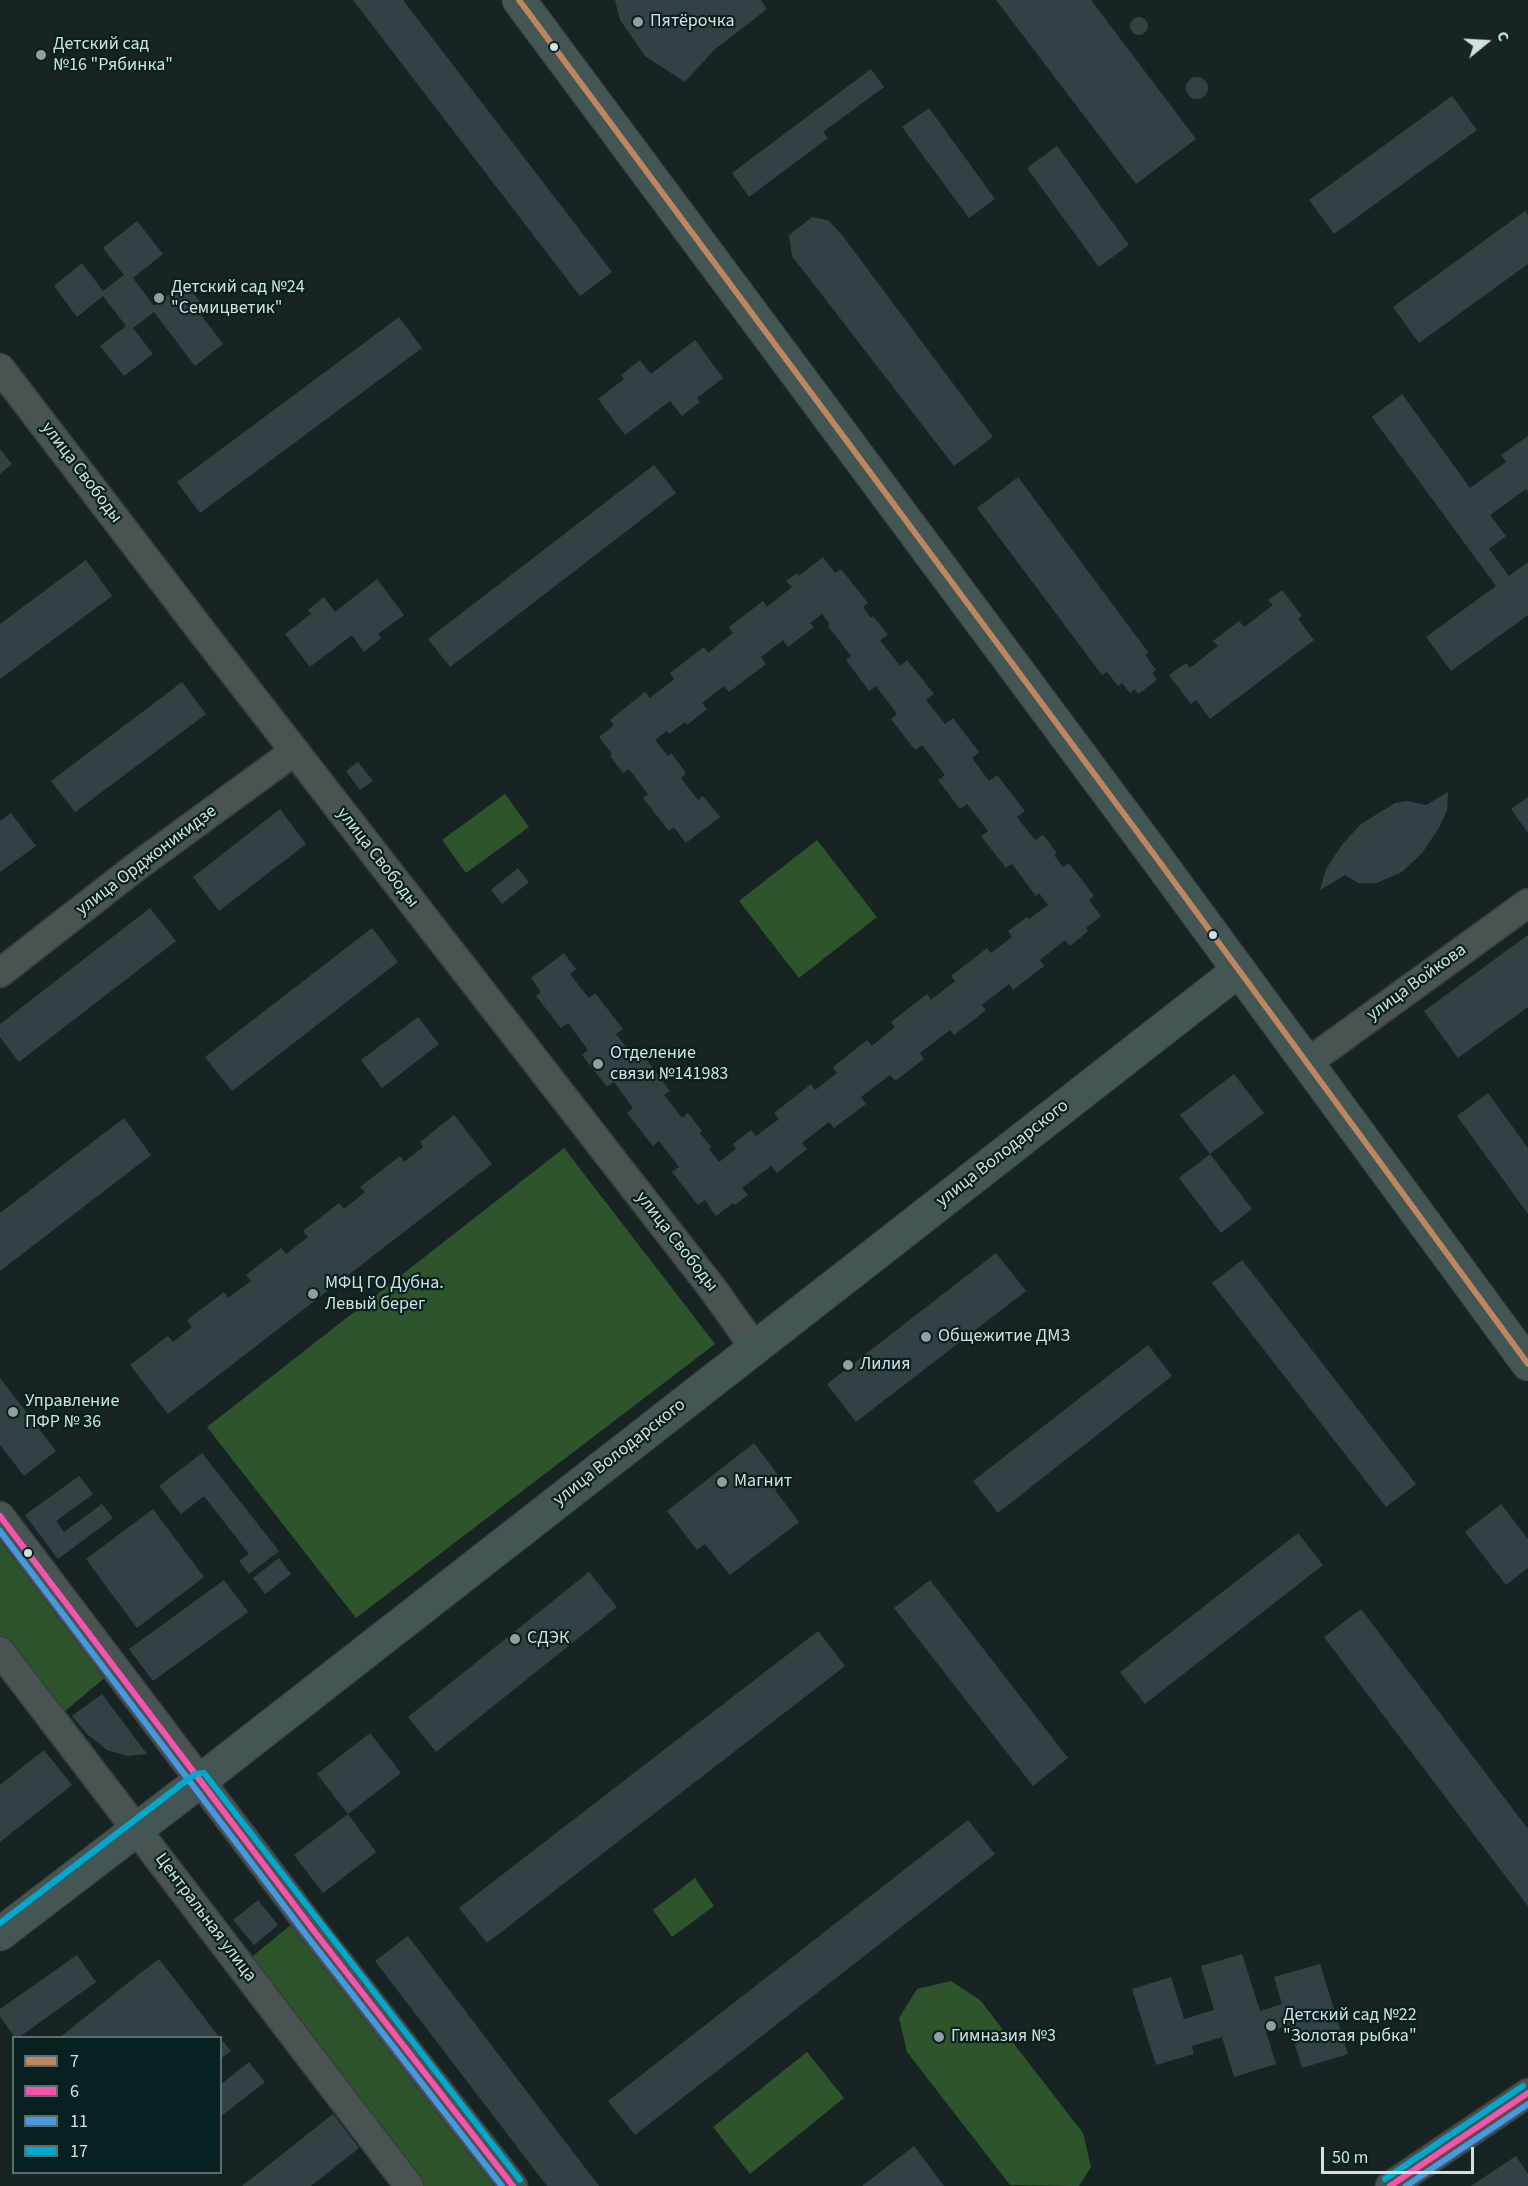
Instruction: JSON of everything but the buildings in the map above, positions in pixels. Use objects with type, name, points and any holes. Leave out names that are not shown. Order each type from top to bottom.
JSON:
[{"type":"main road","points":[[519,0],[1239,970],[1528,1364]]},
{"type":"main road","name":"улица Володарского","points":[[0,1934],[200,1781],[1239,970]]},
{"type":"street","name":"улица Свободы","points":[[0,368],[712,1288],[755,1348]]},
{"type":"street","name":"улица Орджоникидзе","points":[[0,973],[136,867],[295,751]]},
{"type":"street","name":"улица Войкова","points":[[1307,1063],[1528,903]]},
{"type":"street","points":[[0,1516],[200,1781],[513,2186]]},
{"type":"street","name":"Центральная улица","points":[[0,1651],[409,2186]]},
{"type":"street","points":[[1390,2186],[1528,2093]]},
{"type":"green space","points":[[505,794],[529,827],[466,873],[442,840]]},
{"type":"green space","points":[[817,840],[877,917],[799,978],[739,901]]},
{"type":"green space","points":[[564,1148],[715,1344],[356,1618],[207,1427]]},
{"type":"green space","points":[[0,1537],[107,1676],[59,1716],[0,1636]]},
{"type":"green space","points":[[695,1878],[714,1906],[672,1937],[653,1910]]},
{"type":"green space","points":[[293,1923],[498,2186],[421,2186],[248,1960]]},
{"type":"green space","points":[[951,1981],[980,2000],[1083,2133],[1091,2167],[1079,2186],[1010,2185],[907,2052],[899,2018],[917,1989]]},
{"type":"green space","points":[[807,2052],[844,2098],[750,2174],[713,2127]]},
{"type":"transit line","name":"7","points":[[519,0],[1147,845],[1528,1364]]},
{"type":"transit line","name":"6","points":[[0,1516],[314,1931],[513,2186]]},
{"type":"transit line","name":"11","points":[[0,1531],[307,1936],[502,2186]]},
{"type":"transit line","name":"17","points":[[0,1923],[195,1774],[204,1773],[520,2180]]},
{"type":"transit line","name":"17","points":[[1385,2179],[1523,2086]]},
{"type":"transit line","name":"6","points":[[1390,2186],[1528,2093]]},
{"type":"transit line","name":"11","points":[[1406,2186],[1528,2104]]},
{"type":"place","name":"Пятёрочка","points":[[638,22]]},
{"type":"place","name":"Детский сад №16 \"Рябинка\"","points":[[41,55]]},
{"type":"place","name":"Детский сад №24 \"Семицветик\"","points":[[159,298]]},
{"type":"place","name":"Отделение связи №141983","points":[[598,1064]]},
{"type":"place","name":"МФЦ ГО Дубна. Левый берег","points":[[313,1294]]},
{"type":"place","name":"Общежитие ДМЗ","points":[[926,1337]]},
{"type":"place","name":"Лилия","points":[[848,1365]]},
{"type":"place","name":"Управление ПФР № 36","points":[[13,1412]]},
{"type":"place","name":"Магнит","points":[[722,1482]]},
{"type":"place","name":"СДЭК","points":[[515,1639]]},
{"type":"place","name":"Детский сад №22 \"Золотая рыбка\"","points":[[1271,2026]]},
{"type":"place","name":"Гимназия №3","points":[[939,2037]]}]
